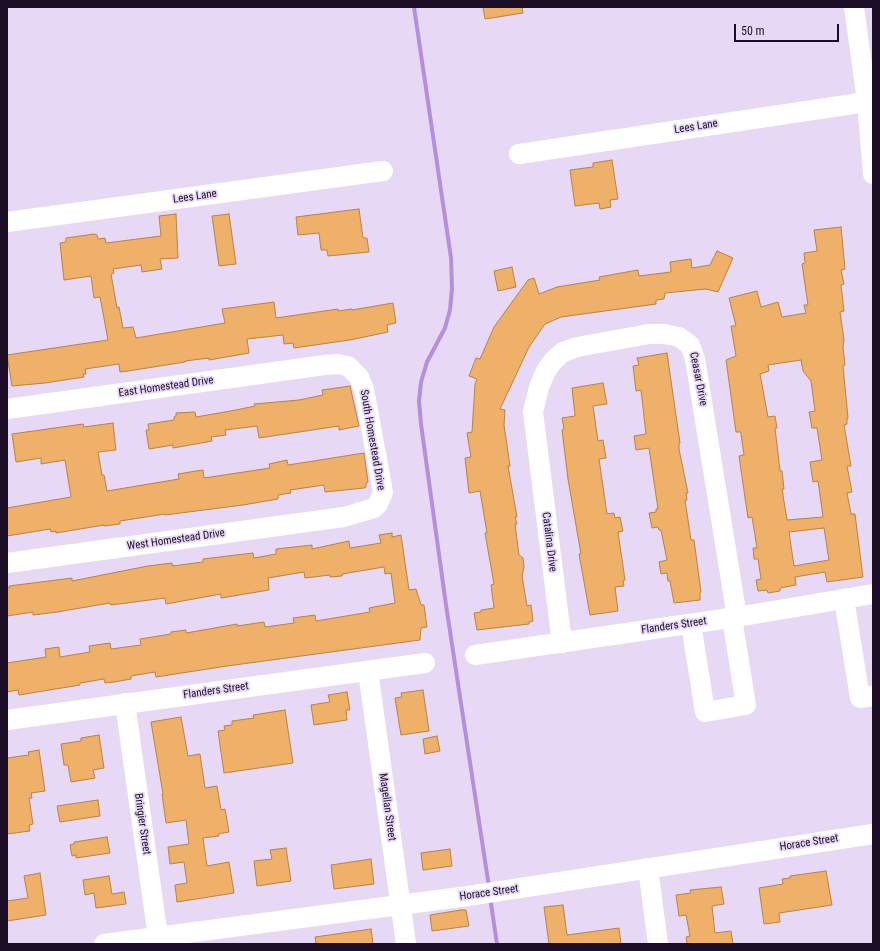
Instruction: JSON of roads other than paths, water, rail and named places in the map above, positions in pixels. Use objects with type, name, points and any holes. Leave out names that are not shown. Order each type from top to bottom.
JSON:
[{"type":"street","points":[[854,7],[870,101],[873,174]]},
{"type":"street","name":"Lees Lane","points":[[519,154],[870,101]]},
{"type":"street","name":"Lees Lane","points":[[7,222],[383,171]]},
{"type":"street","name":"Ceasar Drive","points":[[536,442],[533,412],[539,387],[546,371],[563,352],[577,347],[657,334],[679,337],[690,345],[695,360],[699,382],[746,705],[704,712],[690,624]]},
{"type":"street","name":"South Homestead Drive","points":[[325,365],[338,364],[348,366],[359,377],[364,389],[382,492],[378,504],[374,508],[344,517]]},
{"type":"street","name":"East Homestead Drive","points":[[7,409],[325,365]]},
{"type":"street","name":"Catalina Drive","points":[[536,442],[562,643]]},
{"type":"street","name":"West Homestead Drive","points":[[7,563],[344,517]]},
{"type":"street","name":"Flanders Street","points":[[475,655],[734,618],[873,594]]},
{"type":"street","points":[[844,599],[860,698],[873,696]]},
{"type":"street","name":"Flanders Street","points":[[7,720],[425,663]]},
{"type":"street","name":"Magellan Street","points":[[368,671],[406,944]]},
{"type":"street","name":"Bringier Street","points":[[126,703],[158,940]]},
{"type":"street","name":"Horace Street","points":[[104,944],[158,940],[512,890],[873,834]]},
{"type":"street","points":[[648,868],[658,944]]},
{"type":"waterway","points":[[414,7],[451,258],[452,289],[450,310],[445,328],[427,362],[421,382],[419,401],[446,605],[489,887]]},
{"type":"waterway","points":[[490,897],[497,944]]}]
